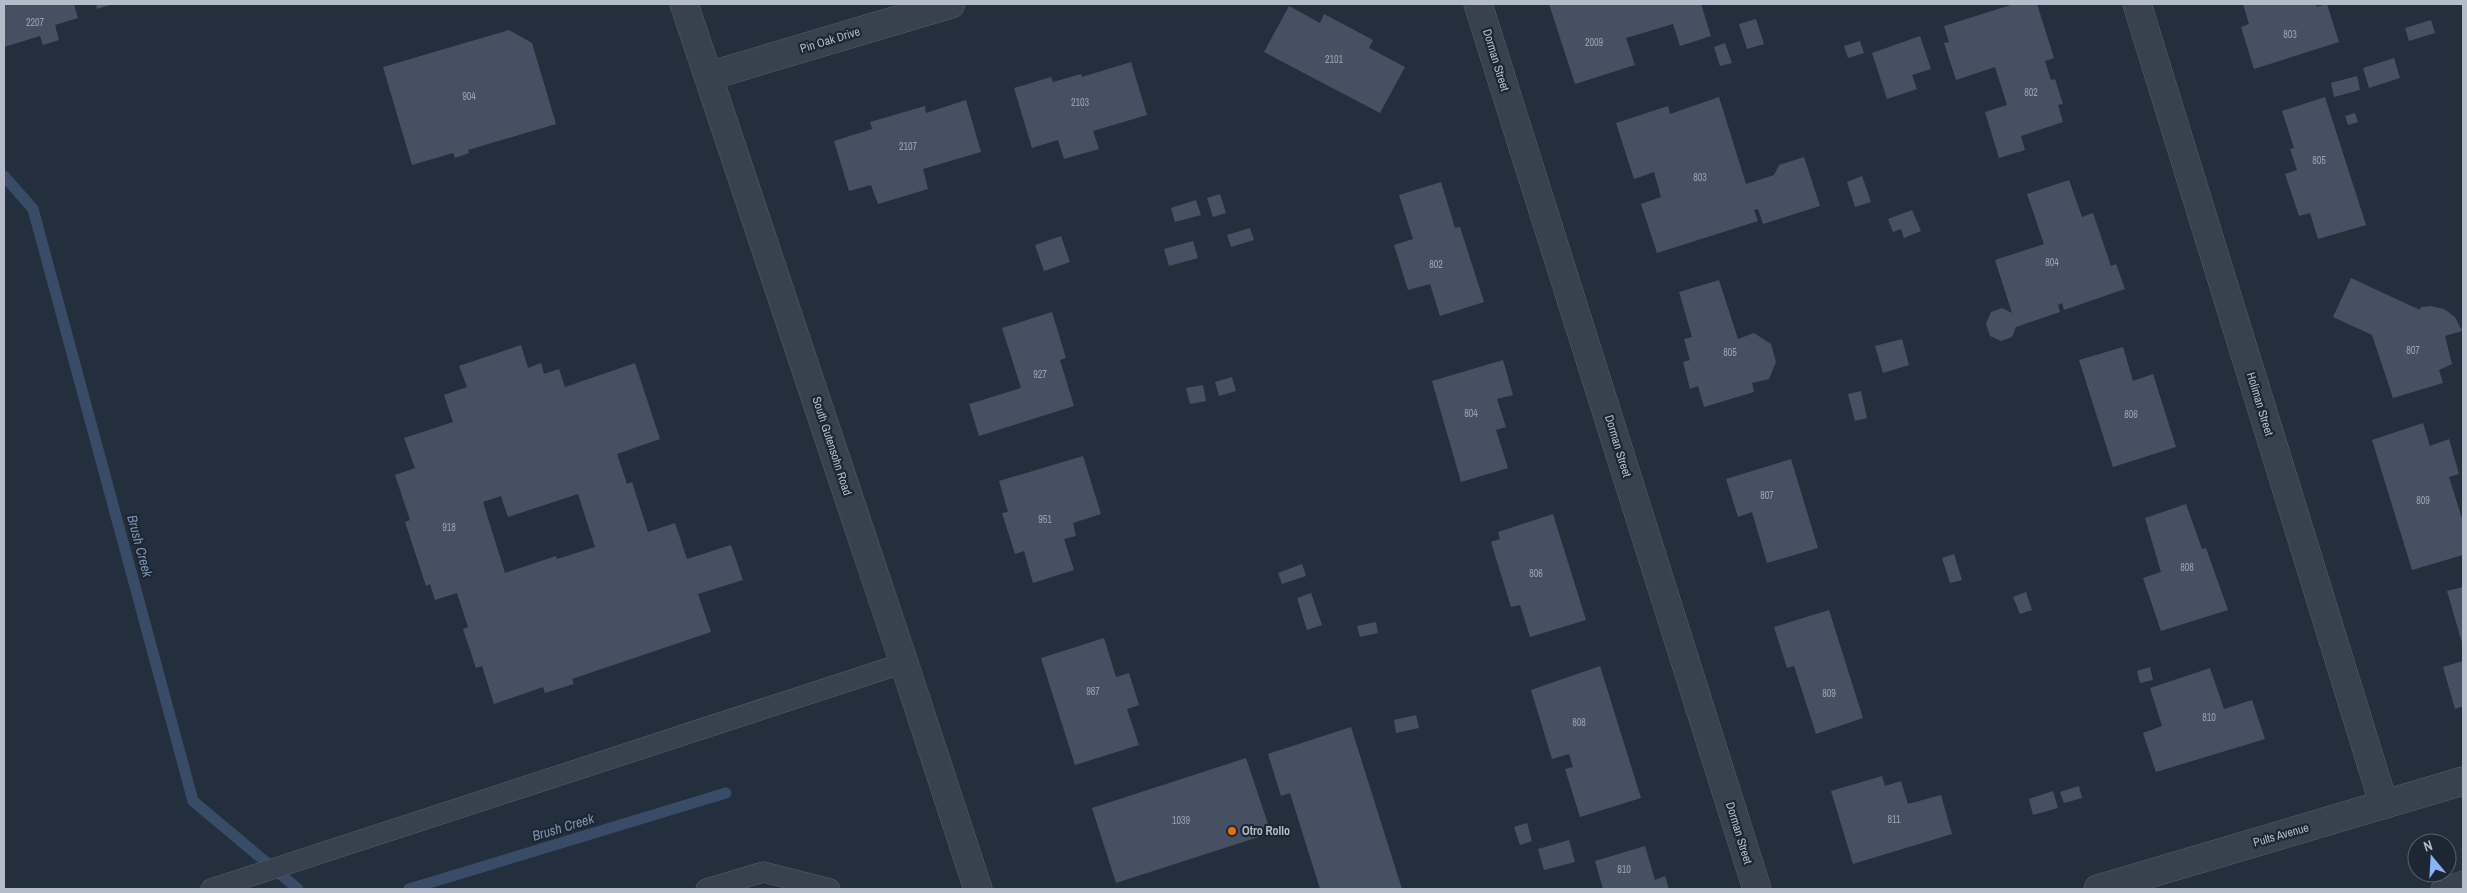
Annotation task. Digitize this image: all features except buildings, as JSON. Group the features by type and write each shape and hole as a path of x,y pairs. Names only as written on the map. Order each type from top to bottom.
{"street":[{"name":"South Gutensohn Road","path":"684,4 978,889"},
{"name":"Pin Oak Drive","path":"709,76 951,4"},
{"name":"Dorman Street","path":"1478,4 1757,889"},
{"name":"Holiman Street","path":"2137,4 2384,805"},
{"name":"Pults Avenue","path":"2098,889 2463,783"}],"lane":[{"path":"217,887 904,663"},
{"path":"706,889 763,872 830,889"},
{"path":"2441,889 2463,881"}],"waterway":[{"name":"Brush Creek","path":"4,176 33,209 193,801 298,889"},
{"name":"Brush Creek","path":"409,889 726,793"}],"place":[{"name":"Otro Rollo","path":"1232,831"}]}
